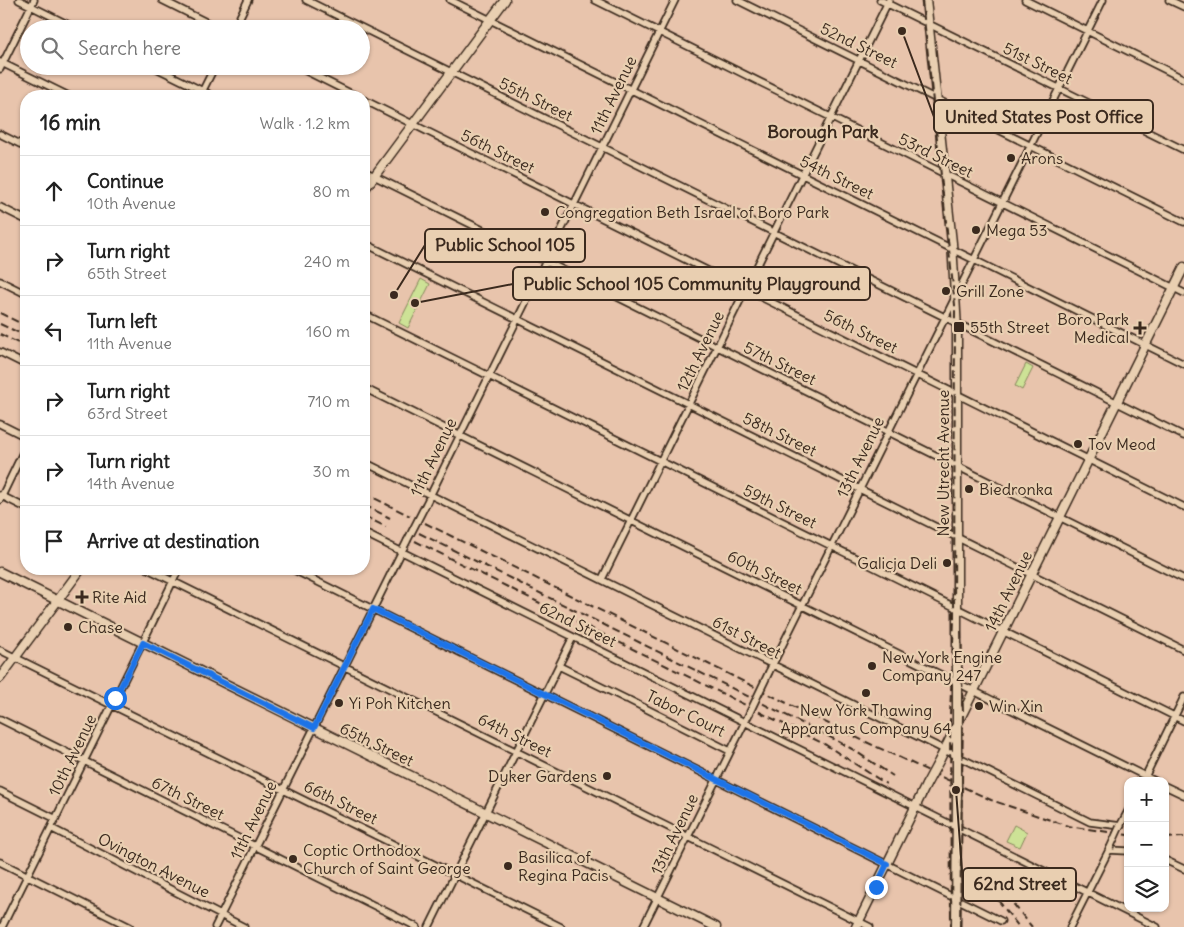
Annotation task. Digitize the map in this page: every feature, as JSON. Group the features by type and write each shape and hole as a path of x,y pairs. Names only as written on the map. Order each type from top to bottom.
{"main road":[{"path":"370,182 505,0"},
{"name":"New Utrecht Avenue","path":"926,0 953,250 957,323 958,683 956,927"},
{"name":"14th Avenue","path":"858,924 1184,267"},
{"name":"65th Street","path":"0,572 716,927"},
{"path":"0,678 77,575"}],"street":[{"path":"19,0 59,20"},
{"path":"24,20 34,0"},
{"path":"162,0 202,20"},
{"path":"238,20 248,0"},
{"name":"55th Street","path":"306,0 346,20"},
{"name":"54th Street","path":"450,0 1184,364"},
{"name":"53rd Street","path":"595,0 1184,293"},
{"name":"11th Avenue","path":"216,927 675,0"},
{"name":"52nd Street","path":"738,0 1184,222"},
{"name":"51st Street","path":"880,0 888,2 928,24 1184,150"},
{"path":"1025,0 1184,79"},
{"name":"13th Avenue","path":"643,927 1103,0"},
{"path":"1169,0 1184,8"},
{"name":"12th Avenue","path":"602,580 888,2"},
{"path":"20,28 1,65 20,74"},
{"name":"55th Street","path":"370,32 1184,436"},
{"path":"23,75 56,90"},
{"path":"168,75 195,90"},
{"path":"204,90 211,75"},
{"path":"314,75 344,90"},
{"name":"56th Street","path":"370,103 1184,507"},
{"path":"0,134 20,144"},
{"name":"57th Street","path":"370,174 1184,579"},
{"path":"0,207 20,217"},
{"name":"58th Street","path":"370,245 1184,650"},
{"path":"0,281 20,291"},
{"name":"59th Street","path":"370,317 1184,721"},
{"path":"0,352 20,363"},
{"name":"60th Street","path":"370,391 958,683 1142,777"},
{"path":"0,424 20,434"},
{"path":"20,458 1,497 20,505"},
{"name":"61st Street","path":"370,465 1090,822 1120,826"},
{"name":"62nd Street","path":"370,536 1157,927"},
{"name":"64th Street","path":"160,575 688,837 858,924 870,927"},
{"name":"10th Avenue","path":"2,927 176,575"},
{"path":"304,575 1001,921"},
{"path":"429,927 573,637"},
{"name":"66th Street","path":"0,650 561,927"},
{"name":"Tabor Court","path":"559,666 730,751"},
{"path":"1144,777 1184,697"},
{"name":"67th Street","path":"0,719 418,927"},
{"path":"1169,788 1184,795"},
{"path":"0,791 56,818"},
{"path":"1070,927 1124,818"},
{"name":"Ovington Avenue","path":"51,828 244,927"},
{"path":"1109,849 1124,851"},
{"path":"0,862 130,927"},
{"path":"1169,862 1184,869"}],"green space":[{"path":"421,279 430,284 408,328 399,323"},
{"path":"1026,364 1033,368 1022,390 1015,386"},
{"path":"1014,825 1027,832 1020,847 1006,841"}],"railway":[{"path":"922,0 955,305 954,620 950,715 951,927"},
{"path":"0,313 20,323"},
{"path":"0,324 20,333"},
{"path":"0,334 20,344"},
{"path":"370,496 410,516"},
{"path":"370,508 390,518"},
{"path":"370,519 386,527"},
{"path":"425,523 849,734 991,800 1068,826 1124,834"},
{"path":"419,533 830,737 893,776"},
{"path":"415,541 826,745 886,784"},
{"path":"960,927 963,714 961,630"},
{"path":"1169,838 1184,837"},
{"path":"991,876 1032,927"},
{"path":"983,881 1019,927"}],"place":[{"name":"United States Post Office","path":"902,31"},
{"name":"Arons","path":"1011,158"},
{"name":"Congregation Beth Israel of Boro Park","path":"545,212"},
{"name":"Mega 53","path":"976,230"},
{"name":"Grill Zone","path":"946,291"},
{"name":"Public School 105","path":"394,295"},
{"name":"Public School 105 Community Playground","path":"415,303"},
{"name":"55th Street","path":"959,327"},
{"name":"Boro Park Medical","path":"1140,328"},
{"name":"Tov Meod","path":"1078,444"},
{"name":"Biedronka","path":"969,489"},
{"name":"Galicja Deli","path":"947,563"},
{"name":"Rite Aid","path":"82,597"},
{"name":"Chase","path":"68,627"},
{"name":"New York Engine Company 247","path":"872,666"},
{"name":"New York Thawing Apparatus Company 64","path":"866,693"},
{"name":"Yi Poh Kitchen","path":"339,703"},
{"name":"Win Xin","path":"979,706"},
{"name":"Dyker Gardens","path":"607,776"},
{"name":"62nd Street","path":"956,790"},
{"name":"Coptic Orthodox Church of Saint George","path":"293,859"},
{"name":"Basilica of Regina Pacis","path":"508,866"}],"district":[{"name":"Borough Park","path":"823,131"}],"route":[{"path":"115,698 143,643 314,728 373,609 887,864 876,887"}]}
